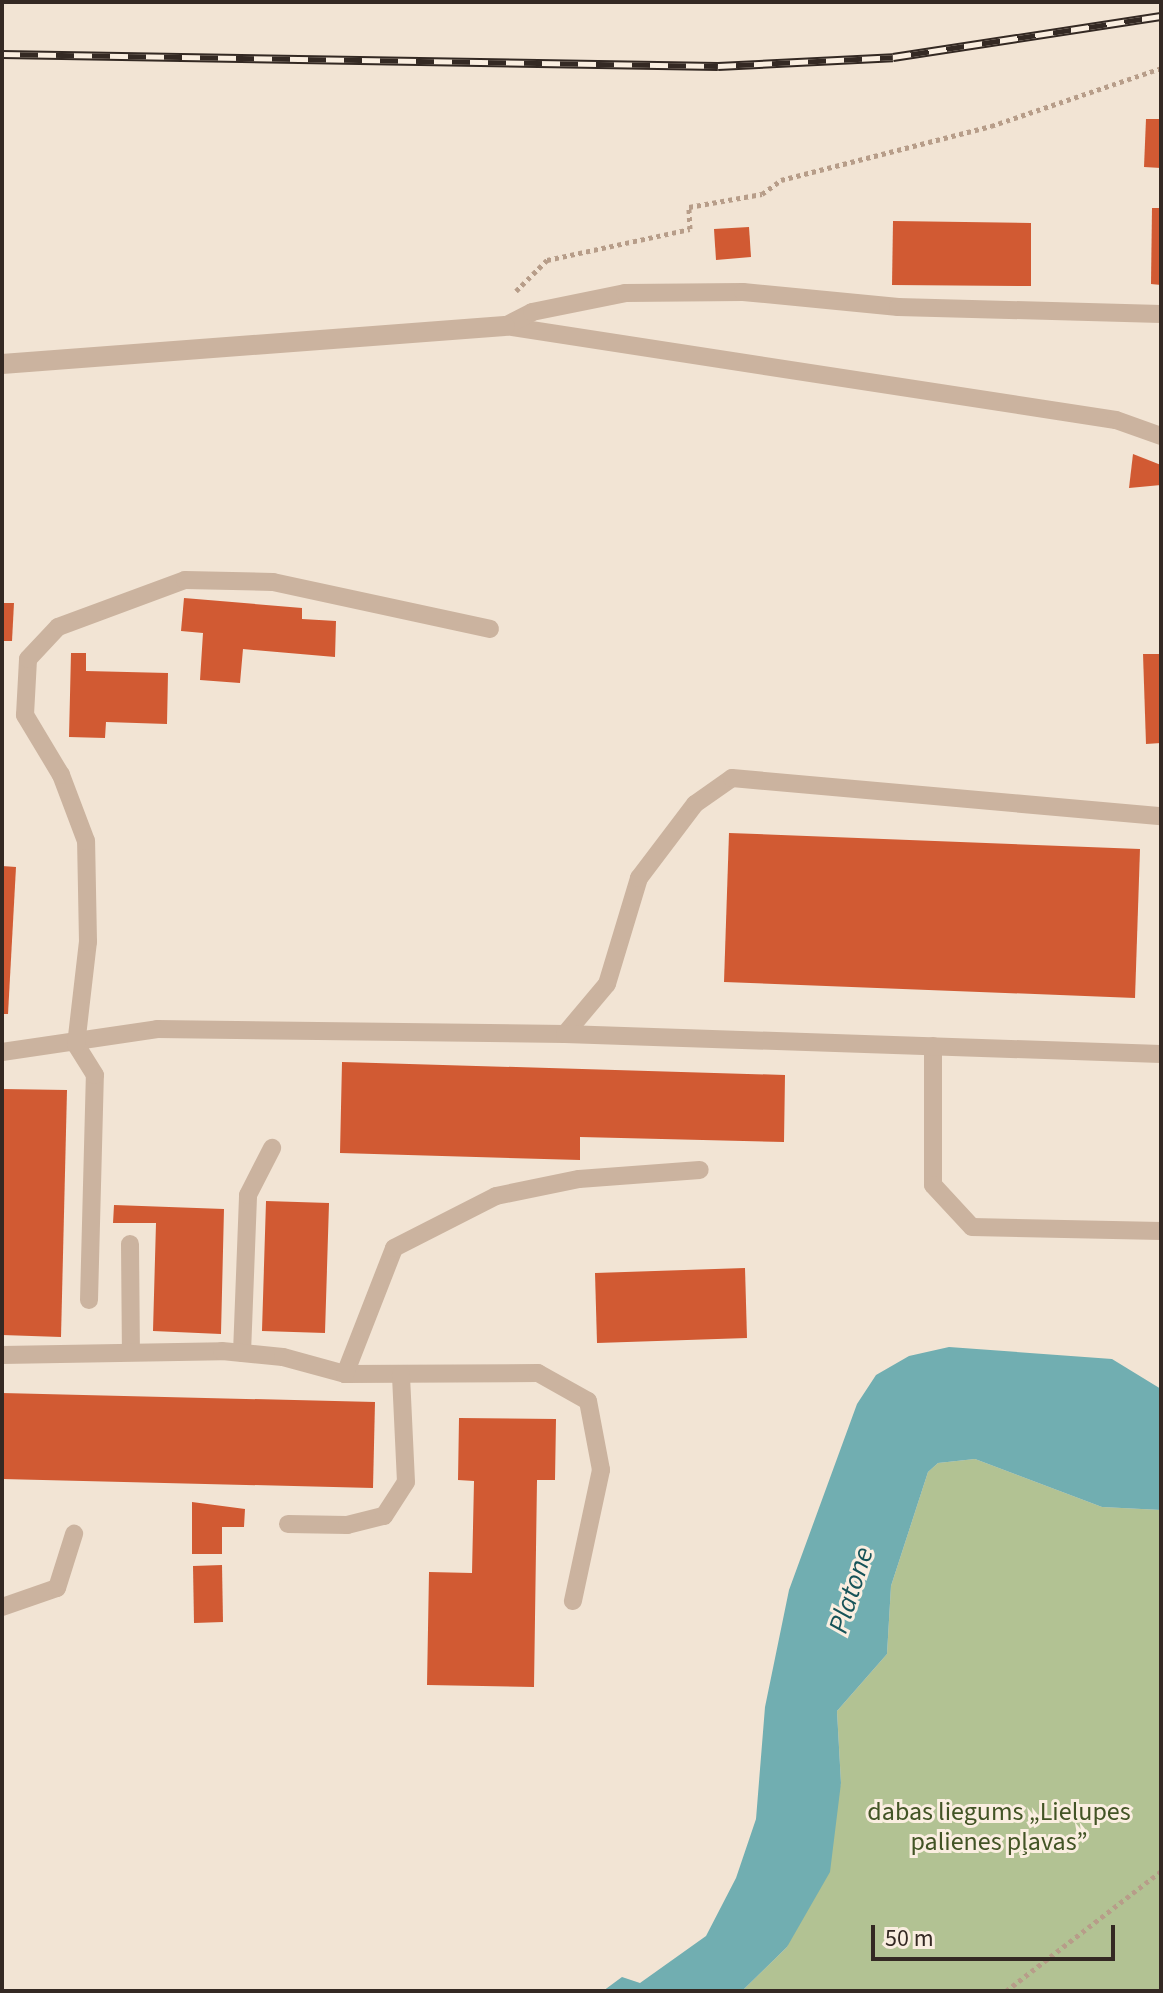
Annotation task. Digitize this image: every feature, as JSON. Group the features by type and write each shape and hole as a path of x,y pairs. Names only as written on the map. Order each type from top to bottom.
{"street":[{"path":"2,364 505,326"}],"lane":[{"path":"505,326 532,312 625,293 743,292 898,307 1161,314"},
{"path":"505,326 1116,420 1161,436"},
{"path":"89,1300 95,1075 76,1045 88,942 86,841 61,775 25,715 28,659 58,627 185,580 273,582 490,629"},
{"path":"565,1034 607,984 639,878 695,804 732,778 1161,816"},
{"path":"2,1052 76,1045 157,1029 565,1034 1161,1054"},
{"path":"933,1046 933,1185 972,1227 1161,1231"},
{"path":"242,1353 248,1195 272,1148"},
{"path":"345,1374 394,1248 496,1196 579,1179 700,1170"},
{"path":"130,1244 131,1351"},
{"path":"2,1355 131,1351 242,1353 345,1374 538,1373 588,1401 601,1470 573,1601"},
{"path":"288,1524 347,1525 384,1516 406,1482 401,1374"},
{"path":"2,1607 57,1588 74,1534"}],"path":[{"path":"505,326 518,283 547,260 690,229 689,207 762,194 781,180 991,126 1161,68"},
{"path":"1006,1991 1161,1871"}],"green space":[{"name":"dabas liegums „Lielupes palienes pļavas”","path":"975,1459 1102,1507 1161,1510 1161,1991 742,1991 787,1947 841,1783 837,1711 887,1654 891,1586 928,1472 938,1463"}],"water":[{"name":"Platone","path":"949,1347 1112,1359 1161,1389 1161,1510 1102,1507 975,1459 938,1463 928,1472 891,1586 887,1654 837,1711 841,1783 830,1872 787,1947 742,1991 603,1991 622,1977 640,1983 706,1936 736,1878 756,1819 765,1707 789,1590 857,1404 876,1375 909,1356"}],"building":[{"path":"1146,119 1161,119 1161,168 1144,167"},
{"path":"1152,208 1161,208 1161,285 1151,284"},
{"path":"893,221 1031,223 1031,286 892,285"},
{"path":"749,227 751,257 716,260 714,229"},
{"path":"1133,454 1161,465 1161,485 1129,488"},
{"path":"184,598 302,608 302,619 336,621 335,657 243,649 240,683 200,680 203,633 181,631"},
{"path":"2,603 14,603 12,641 2,641"},
{"path":"71,653 86,653 86,671 168,673 167,724 106,722 105,738 69,737"},
{"path":"1143,654 1161,654 1161,743 1146,744"},
{"path":"729,833 1140,849 1135,998 724,982"},
{"path":"2,866 16,867 8,1014 2,1014"},
{"path":"342,1062 785,1075 784,1142 580,1137 580,1160 340,1153"},
{"path":"2,1089 67,1090 61,1337 2,1335"},
{"path":"266,1201 329,1203 325,1333 262,1331"},
{"path":"114,1205 224,1209 221,1334 153,1331 156,1223 113,1223"},
{"path":"745,1268 747,1338 597,1343 595,1273"},
{"path":"2,1393 375,1402 373,1488 2,1479"},
{"path":"459,1418 556,1419 555,1480 537,1480 534,1687 427,1685 429,1572 472,1573 474,1481 458,1480"},
{"path":"192,1502 245,1509 244,1527 222,1527 222,1554 192,1554"},
{"path":"222,1565 223,1622 194,1623 193,1566"}],"railway":[{"path":"2,54 718,66 893,57 1161,16"}]}
